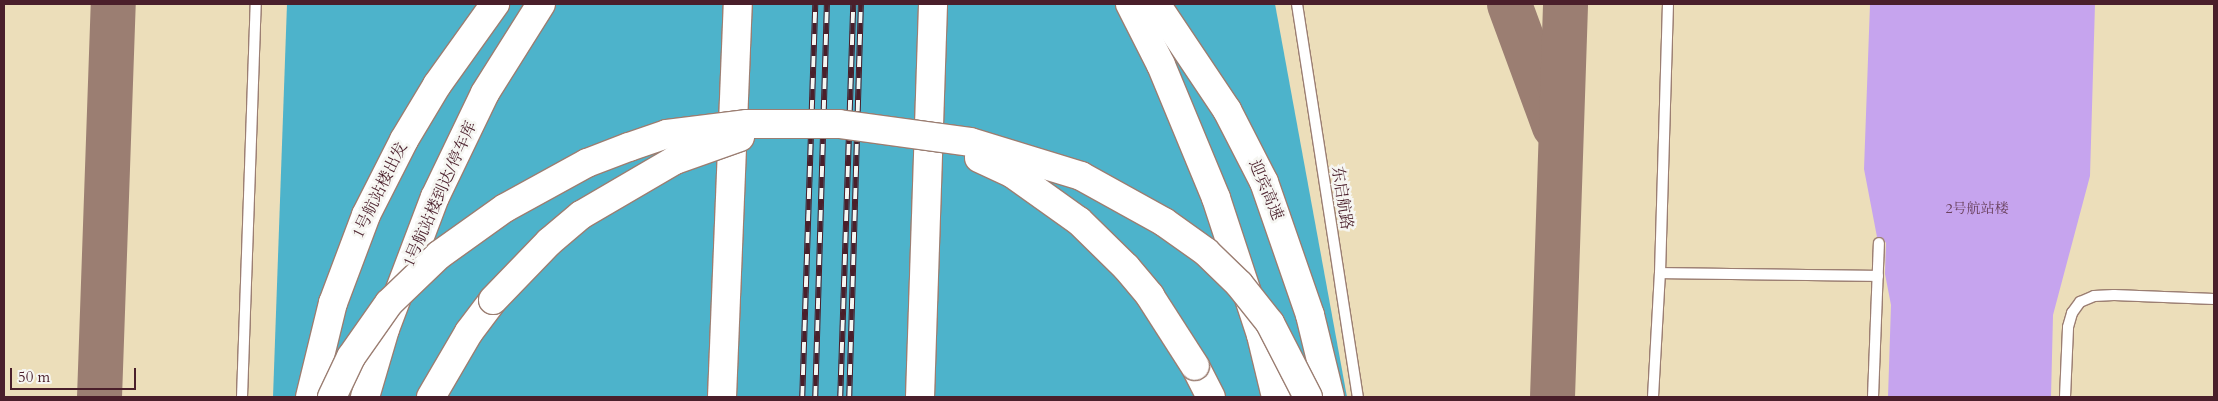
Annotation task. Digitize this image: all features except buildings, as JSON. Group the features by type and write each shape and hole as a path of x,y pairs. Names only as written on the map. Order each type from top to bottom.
{"main road":[{"name":"1号航站楼出发","path":"310,397 333,303 369,208 437,85 495,4"},
{"name":"1号航站楼到达/停车库","path":"366,397 385,329 435,197 485,93 541,4"},
{"path":"722,397 738,4"},
{"path":"920,397 933,4"},
{"path":"1130,4 1161,65 1216,198 1262,334 1276,397"},
{"name":"迎宾高速","path":"1156,4 1227,110 1256,165 1294,262 1330,397"},
{"path":"332,397 351,357 389,303 440,255 505,208 587,163 667,134 747,124 839,124 970,142 1040,162 1080,176 1164,222 1206,252 1239,284 1270,323 1308,397"},
{"path":"430,397 469,332 493,300 549,242 581,215 644,177 699,150 790,125"},
{"path":"890,130 935,139 968,152 1013,174 1080,221 1126,267 1150,296 1174,331 1211,397"}],"lane":[{"path":"242,397 256,4"},
{"name":"东启航路","path":"1297,4 1358,397"},
{"path":"1653,397 1660,272 1668,4"},
{"path":"1873,397 1878,243"},
{"path":"1660,272 1878,276"},
{"path":"2065,397 2068,327 2072,313 2080,302 2094,296 2114,295 2214,299"}],"water":[{"path":"287,4 1275,4 1347,397 273,397"}],"taxiway":[{"path":"99,397 113,4"},
{"path":"1509,4 1554,126"},
{"path":"1552,397 1565,4"}],"railway":[{"path":"802,397 815,4"},
{"path":"815,397 827,4"},
{"path":"840,397 853,4"},
{"path":"849,397 861,4"}]}
